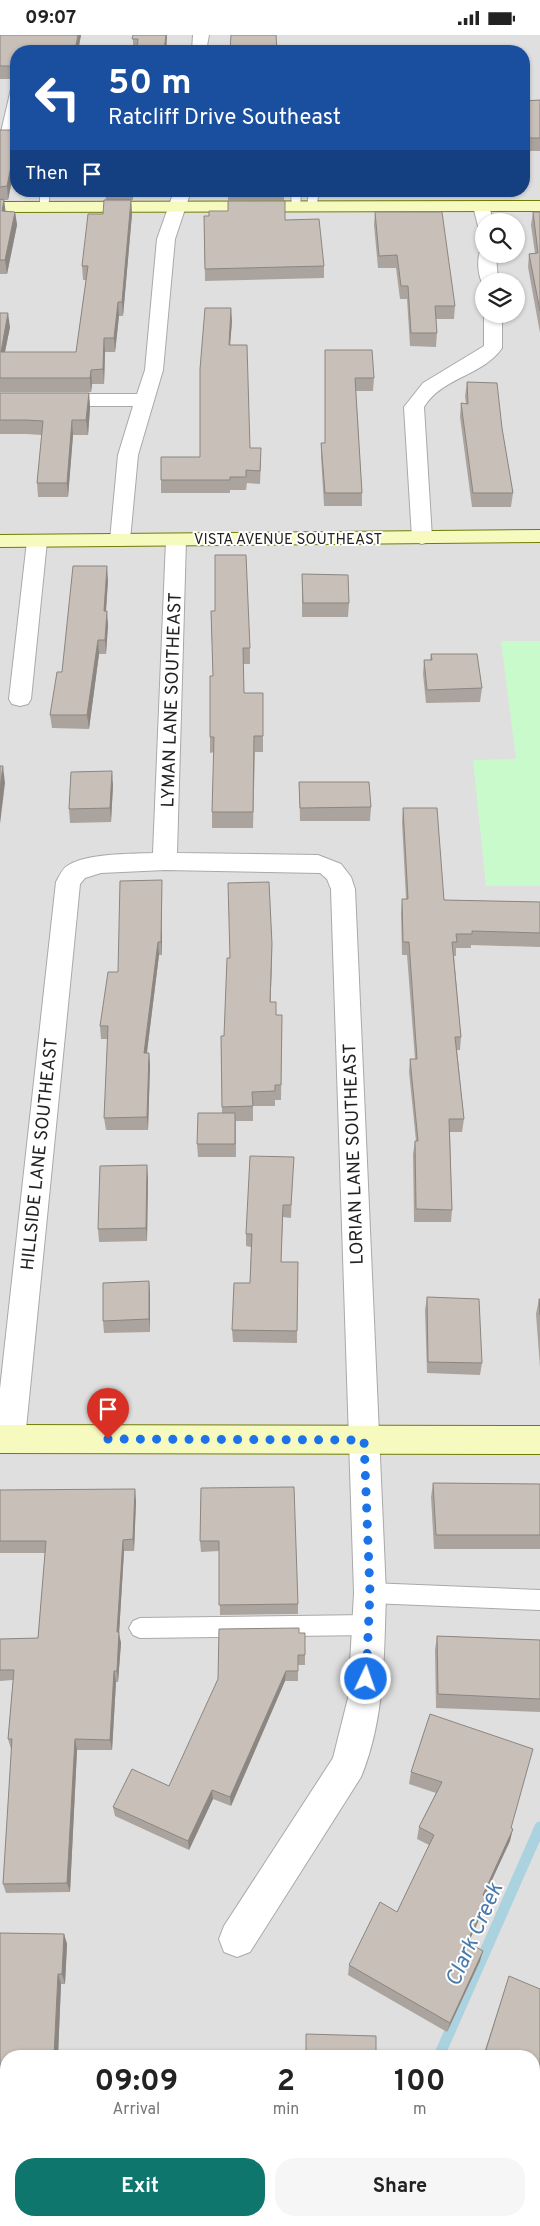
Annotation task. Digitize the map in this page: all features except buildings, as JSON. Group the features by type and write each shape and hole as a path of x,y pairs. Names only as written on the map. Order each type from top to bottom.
{"main road":[{"path":"0,207 44,199 304,199 475,213"},
{"path":"490,213 540,206"},
{"name":"VISTA AVENUE SOUTHEAST","path":"0,541 540,536"},
{"path":"5,1439 540,1440"}],"street":[{"path":"120,540 126,469 154,370 166,239 180,199"},
{"path":"422,538 414,407 424,389 470,365 493,348 493,323"},
{"path":"0,400 145,400"},
{"name":"LYMAN LANE SOUTHEAST","path":"165,861 176,539"},
{"path":"20,699 37,541"},
{"name":"LORIAN LANE SOUTHEAST","path":"165,861 312,863 325,865 336,871 343,889 369,1609 364,1698 349,1765 237,1939"},
{"name":"HILLSIDE LANE SOUTHEAST","path":"5,1439 68,882 76,872 100,864 165,861"}],"lane":[{"path":"10,115 6,132 10,132"},
{"path":"140,1628 369,1609 540,1600"}],"shaded area":[{"path":"0,35 540,35 540,2050 0,2050"}],"green space":[{"path":"501,641 540,641 540,886 486,886 473,760 516,759"}],"waterway":[{"name":"Clark Creek","path":"442,2050 540,1827"}],"route":[{"path":"108,1439 364,1440 370,1593 366,1679"}]}
